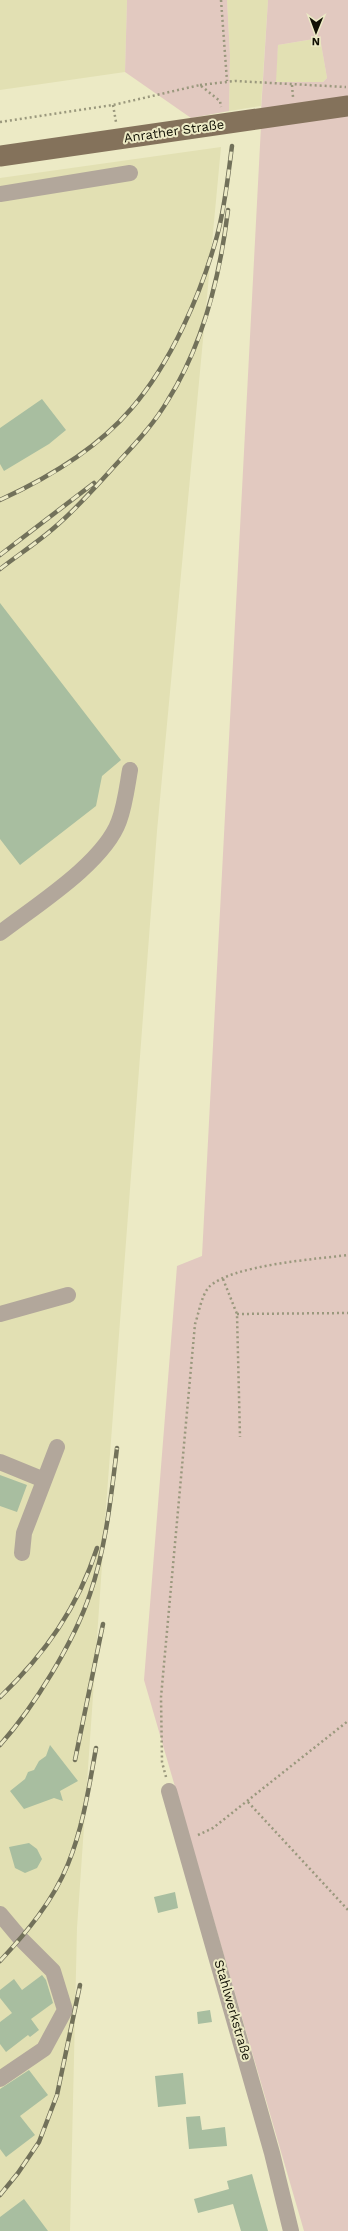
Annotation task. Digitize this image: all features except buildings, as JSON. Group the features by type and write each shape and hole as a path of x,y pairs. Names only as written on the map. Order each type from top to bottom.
{"main road":[{"name":"Anrather Straße","path":"0,156 348,106"}],"street":[{"path":"0,194 130,173"},
{"path":"0,933 90,863 108,842 119,822 130,770"},
{"path":"0,1314 68,1295"},
{"path":"22,1553 24,1533 57,1447"},
{"path":"0,1462 44,1480"},
{"name":"Stahlwerkstraße","path":"169,1791 185,1841 272,2153 291,2231"},
{"path":"0,1914 21,1939 53,1970 66,2010 44,2049 0,2079"}],"path":[{"path":"221,0 227,81"},
{"path":"0,122 113,105 200,85 227,81 348,87"},
{"path":"200,85 220,101 226,124"},
{"path":"169,1791 162,1762 161,1697 195,1324 203,1299 209,1288 223,1279 252,1269 282,1263 348,1255"},
{"path":"223,1279 237,1314 240,1437"},
{"path":"237,1314 348,1313"},
{"path":"185,1841 213,1828 348,1721"},
{"path":"247,1802 348,1910"}],"shaded area":[{"path":"0,0 127,0 125,72 0,90"},
{"path":"127,0 227,0 230,55 229,111 191,118 125,72"},
{"path":"227,0 268,0 261,106 229,111 230,55"},
{"path":"268,0 348,0 348,98 261,111","holes":["320,38 327,78 323,82 276,82 278,45"]},
{"path":"320,38 327,78 323,82 275,82 278,45"},
{"path":"348,113 348,2231 304,2231 144,1680 177,1266 202,1256 261,126"},
{"path":"221,147 157,831 106,1507 77,1928 70,2231 0,2231 0,178"}],"railway":[{"path":"0,500 36,482 87,450 117,424 146,391 172,349 202,281 217,236 222,214 232,146"},
{"path":"0,569 48,533 77,507 156,419 162,410 181,378 201,332 215,284 225,235 228,210"},
{"path":"0,555 94,483"},
{"path":"0,1745 13,1730 52,1673 83,1613 96,1576 104,1540 117,1448"},
{"path":"0,1697 45,1647 70,1610 89,1570 97,1548"},
{"path":"75,1760 103,1624"},
{"path":"0,1961 38,1916 62,1878 82,1821 96,1748"},
{"path":"0,2195 18,2173 39,2142 57,2095 80,1985"}]}
